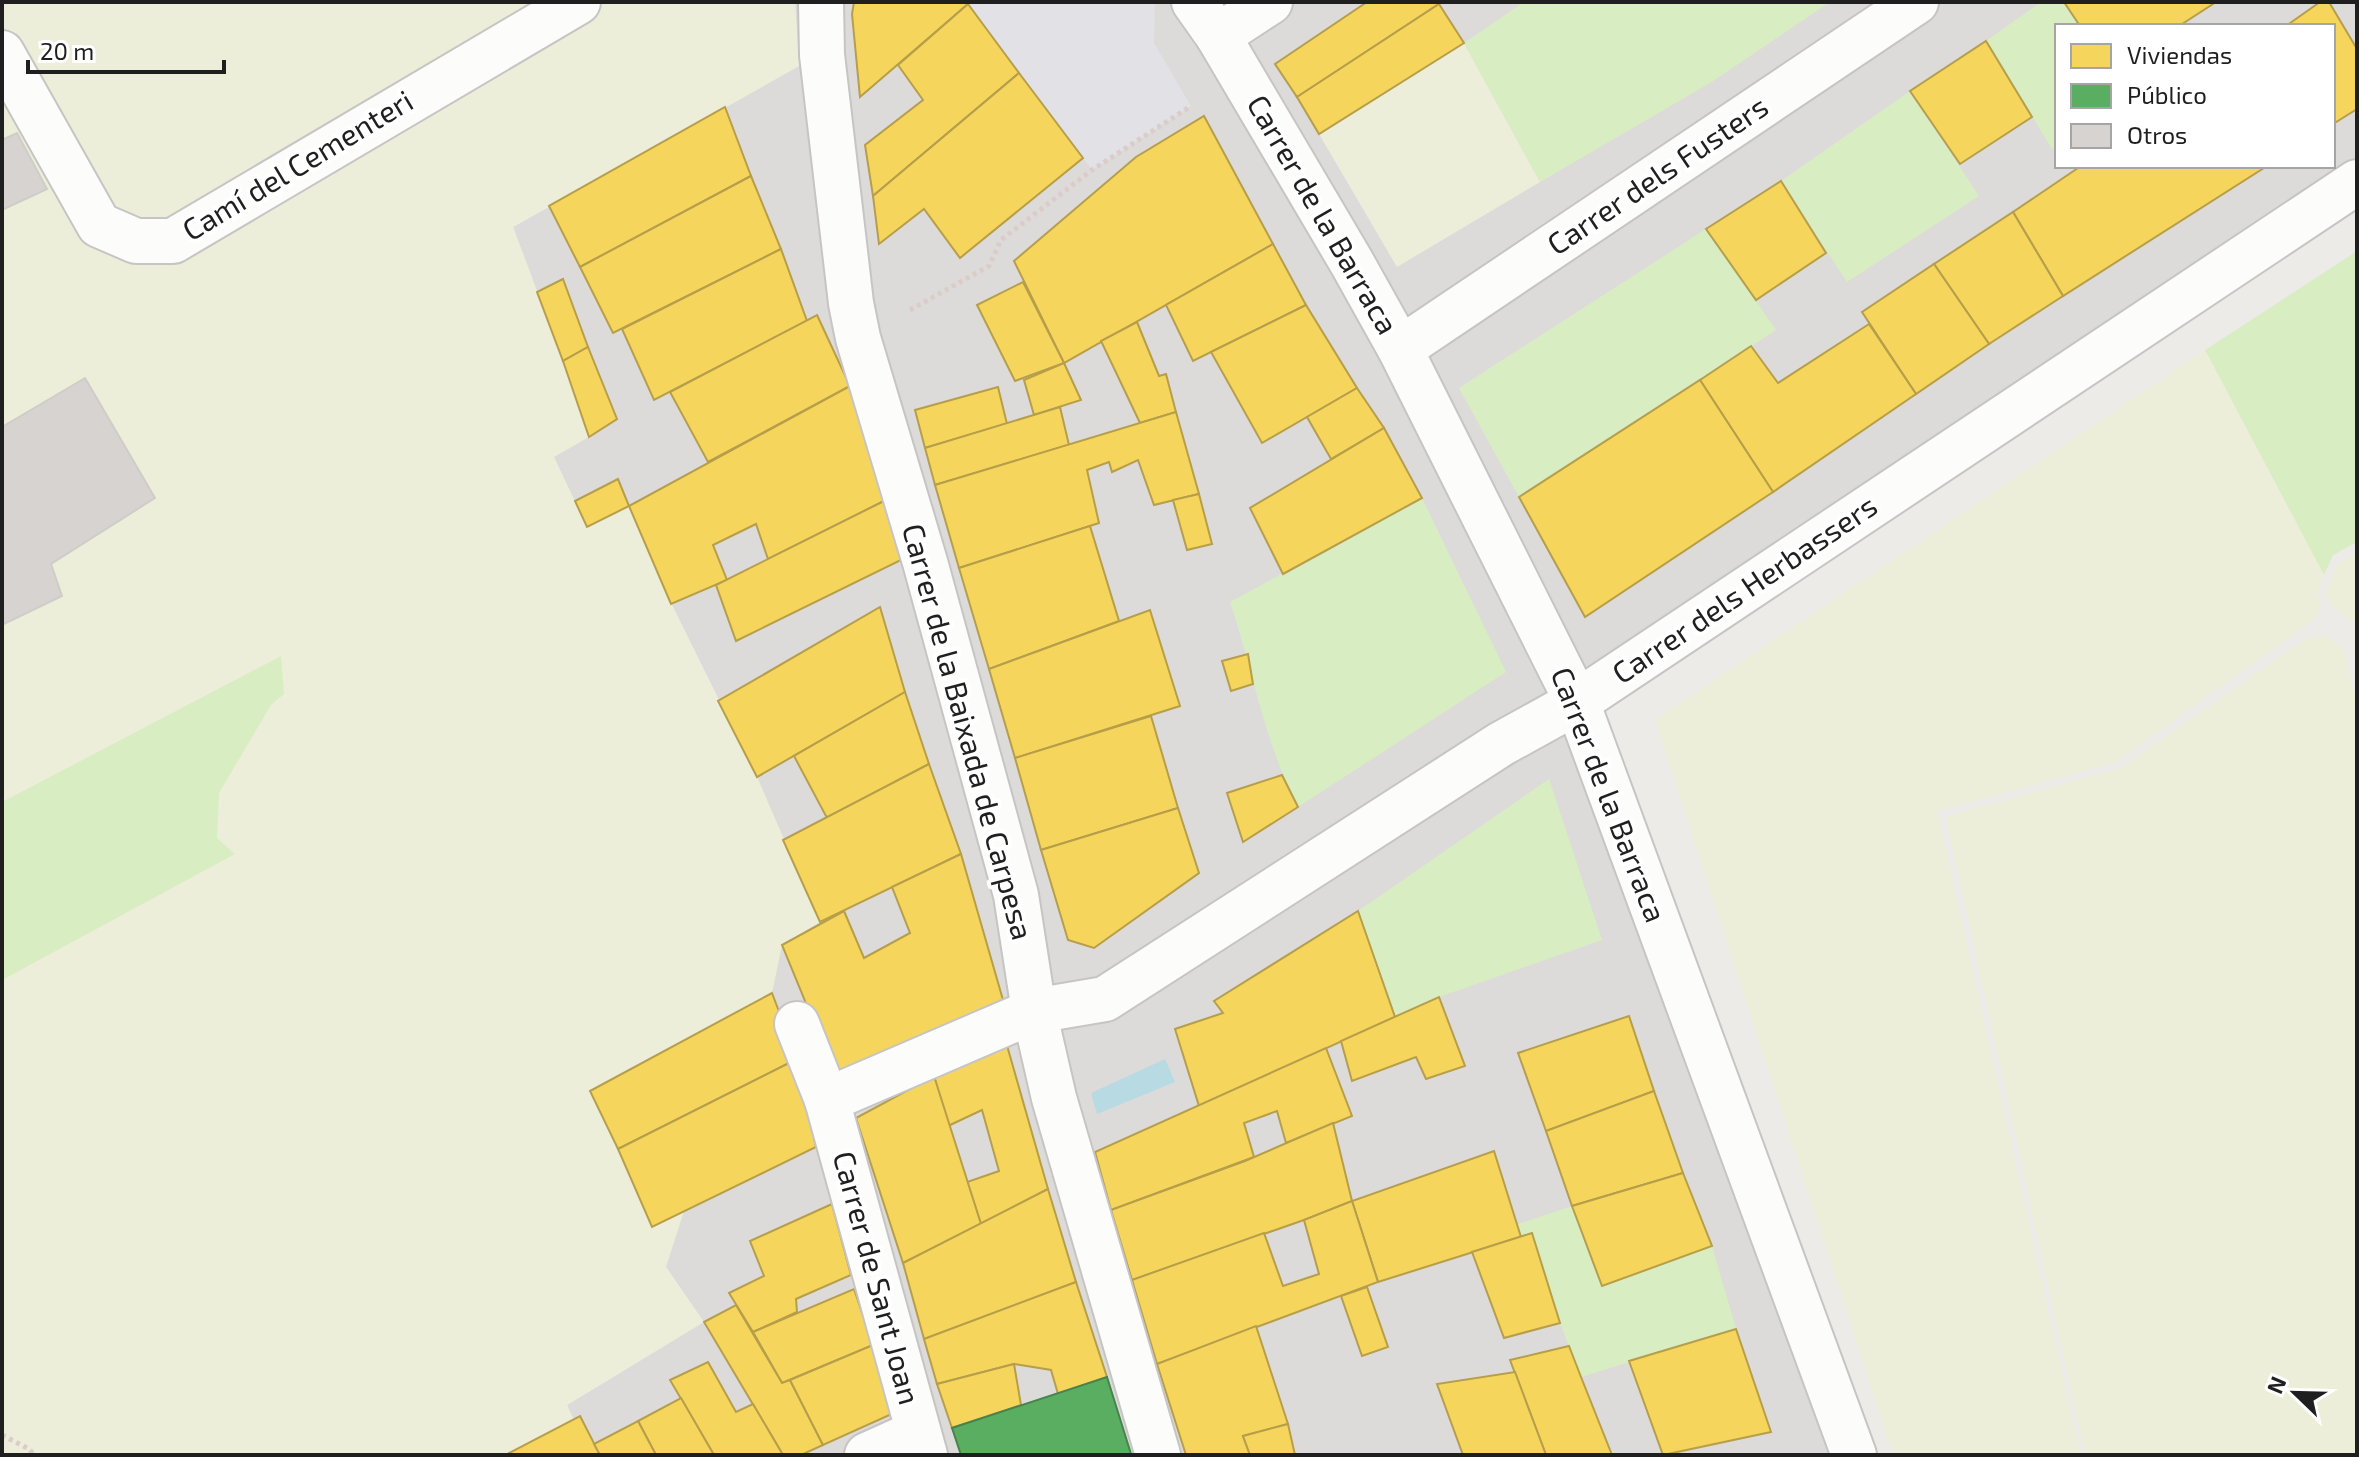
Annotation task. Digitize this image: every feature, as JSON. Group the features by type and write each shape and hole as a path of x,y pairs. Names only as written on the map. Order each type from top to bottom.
{"street":[{"name":"Camí del Cementeri","path":"2,53 99,225 136,241 173,241 578,2"},
{"name":"Carrer de la Baixada de Carpesa","path":"821,2 822,55 853,314 1016,895 1034,1011 1054,1098 1158,1455"},
{"path":"1206,19 1270,2"},
{"name":"Carrer dels Fusters","path":"1400,349 1916,2"},
{"name":"Carrer de la Barraca","path":"1206,19 1400,349 1577,702 1854,1455"},
{"name":"Carrer dels Herbassers","path":"827,1100 1034,1011 1105,999 1501,744 1577,702 2357,182"},
{"name":"Carrer de Sant Joan","path":"797,1024 827,1100 922,1444"},
{"path":"867,1455 922,1444"}],"path":[{"path":"908,311 989,266 1001,240 1092,170 1191,106"},
{"path":"2,1435 29,1449 34,1455"}],"shaded area":[{"path":"795,2 2357,2 2357,182 1577,702 1854,1455 505,1455 573,1420 567,1405 703,1322 666,1267 652,1227 590,1091 771,993 783,840 757,777 669,599 628,507 587,527 553,456 588,437 513,227 799,66"},
{"path":"967,2 1155,2 1154,43 1191,106 1092,170"}],"green space":[{"path":"2,2 795,2 799,66 513,227 589,437 554,457 587,527 629,506 669,599 757,777 820,922 782,945 772,993 590,1091 618,1149 684,1211 666,1267 704,1322 567,1405 574,1420 505,1455 2,1455"},
{"path":"1524,2 1830,2 1710,83 1540,182 1464,43"},
{"path":"2041,2 2064,2 2079,24 2055,24 2055,147 2052,149 1986,41"},
{"path":"1464,43 1540,182 1397,267 1319,134"},
{"path":"1910,91 1979,196 1847,282 1781,181"},
{"path":"1706,229 1776,330 1519,497 1459,388"},
{"path":"2357,251 2357,542 2333,555 2324,575 2205,350"},
{"path":"2205,350 2324,575 2317,596 2322,606 2315,619 2116,762 1937,811 2080,1455 1893,1455 1655,720"},
{"path":"1422,498 1506,672 1298,807 1276,757 1230,602"},
{"path":"2357,553 2357,625 2332,607 2325,595 2337,564"},
{"path":"2327,636 2343,649 2357,702 2357,1455 2085,1455 1946,817 2121,768 2307,638"},
{"path":"281,656 284,694 271,705 219,793 217,838 235,854 2,980 2,802"},
{"path":"1549,779 1602,940 1439,997 1395,1017 1358,911"},
{"path":"1572,1206 1602,1285 1712,1246 1736,1329 1581,1377 1532,1234 1521,1237 1516,1225"}],"water":[{"path":"1165,1059 1175,1082 1097,1114 1091,1093"}],"building: Viviendas":[{"path":"854,2 968,4 860,97 852,14"},
{"path":"1367,2 1442,2 1297,97 1275,64"},
{"path":"2064,2 2216,2 2182,24 2079,24"},
{"path":"2320,2 2329,2 2357,49 2357,109 2335,123 2335,24 2289,24"},
{"path":"968,4 1019,73 873,196 865,145 923,100 898,65"},
{"path":"1439,4 1464,43 1319,134 1297,97"},
{"path":"1986,41 2032,117 1960,164 1910,91"},
{"path":"1019,73 1083,158 960,258 924,209 879,244 873,196"},
{"path":"725,107 751,176 580,267 549,206"},
{"path":"1204,116 1273,244 1064,363 1014,261 1136,157"},
{"path":"2078,168 2264,168 2063,296 2013,212"},
{"path":"751,176 781,249 613,333 580,267"},
{"path":"1781,181 1826,253 1756,300 1706,229"},
{"path":"2013,212 2063,296 1989,344 1934,264"},
{"path":"1273,244 1306,305 1193,361 1166,305"},
{"path":"781,249 807,321 654,400 622,329"},
{"path":"1934,264 1989,344 1916,394 1862,312"},
{"path":"563,279 588,347 563,361 537,292"},
{"path":"1023,282 1064,363 1015,381 977,305"},
{"path":"1306,305 1357,388 1262,443 1211,352"},
{"path":"817,315 850,386 708,462 670,392"},
{"path":"1137,322 1159,376 1166,374 1176,412 1140,423 1101,341"},
{"path":"1869,324 1916,394 1773,492 1700,380 1751,346 1778,383"},
{"path":"588,347 617,419 589,437 563,361"},
{"path":"1064,363 1081,400 1034,415 1024,380"},
{"path":"1700,380 1773,492 1585,617 1519,497"},
{"path":"850,386 884,501 768,559 756,524 713,545 727,580 671,604 629,506"},
{"path":"998,387 1007,424 925,448 915,410"},
{"path":"1357,388 1384,428 1331,459 1307,417"},
{"path":"1060,407 1069,445 935,485 925,448"},
{"path":"1176,412 1199,494 1154,505 1138,460 1112,472 1109,462 1087,470 1099,523 959,568 935,485"},
{"path":"1384,428 1422,498 1283,574 1250,508"},
{"path":"618,479 629,506 587,527 575,501"},
{"path":"1199,494 1212,544 1187,550 1173,500"},
{"path":"884,501 901,560 736,641 716,585"},
{"path":"1090,526 1119,621 989,669 959,568"},
{"path":"880,607 905,692 757,777 718,701"},
{"path":"1150,610 1180,706 1015,758 989,669"},
{"path":"1248,654 1253,684 1231,691 1222,661"},
{"path":"905,692 929,764 827,818 794,756"},
{"path":"1151,716 1178,808 1041,850 1015,758"},
{"path":"929,764 961,854 820,922 783,840"},
{"path":"1282,775 1298,807 1243,842 1227,793"},
{"path":"1178,808 1199,873 1094,948 1068,940 1041,850"},
{"path":"961,854 1003,1000 835,1074 782,945 844,911 864,958 910,933 892,887"},
{"path":"1358,911 1395,1017 1199,1106 1175,1029 1223,1013 1214,1001"},
{"path":"772,993 797,1059 618,1149 590,1091"},
{"path":"1439,997 1465,1066 1426,1079 1416,1057 1352,1081 1341,1041"},
{"path":"1629,1016 1654,1091 1546,1131 1518,1053"},
{"path":"1006,1042 1048,1189 981,1224 967,1182 999,1171 982,1110 948,1126 934,1076"},
{"path":"1326,1048 1352,1116 1286,1143 1277,1111 1244,1123 1254,1157 1111,1210 1095,1152"},
{"path":"797,1059 816,1147 652,1227 618,1149"},
{"path":"934,1076 981,1224 903,1263 856,1118"},
{"path":"1654,1091 1683,1173 1572,1206 1546,1131"},
{"path":"1333,1123 1352,1201 1132,1280 1111,1210 1245,1161"},
{"path":"1494,1151 1521,1237 1378,1282 1352,1201"},
{"path":"1683,1173 1712,1246 1602,1286 1572,1206"},
{"path":"1048,1189 1076,1282 924,1339 903,1263"},
{"path":"1352,1201 1378,1282 1157,1364 1132,1280 1264,1233 1283,1286 1319,1274 1304,1220"},
{"path":"832,1204 851,1275 796,1299 797,1312 753,1332 729,1293 764,1276 750,1241"},
{"path":"1532,1233 1560,1323 1504,1338 1472,1252"},
{"path":"1076,1282 1107,1377 1058,1394 1051,1370 1014,1364 937,1384 924,1339"},
{"path":"1367,1287 1388,1347 1362,1356 1341,1296"},
{"path":"854,1289 873,1345 782,1383 753,1332"},
{"path":"736,1305 782,1383 790,1380 823,1445 801,1455 783,1455 704,1322"},
{"path":"1256,1326 1288,1424 1243,1436 1250,1455 1186,1455 1157,1364"},
{"path":"1736,1329 1771,1432 1663,1455 1629,1361"},
{"path":"873,1345 894,1413 823,1445 790,1380"},
{"path":"1569,1346 1612,1455 1546,1455 1510,1360"},
{"path":"708,1362 736,1412 753,1404 783,1455 714,1455 670,1380"},
{"path":"1014,1364 1021,1405 952,1428 937,1384"},
{"path":"1515,1372 1546,1455 1463,1455 1437,1384"},
{"path":"681,1398 714,1455 656,1455 638,1421"},
{"path":"580,1416 600,1455 510,1455 509,1453"},
{"path":"638,1421 656,1455 600,1455 594,1444"},
{"path":"1288,1424 1295,1455 1250,1455 1243,1436"}],"building: Público":[{"path":"1107,1377 1131,1454 961,1455 952,1428"}],"building: Otros":[{"path":"17,133 47,189 2,210 2,140"},
{"path":"85,378 155,498 51,564 62,596 2,625 2,427"}]}
